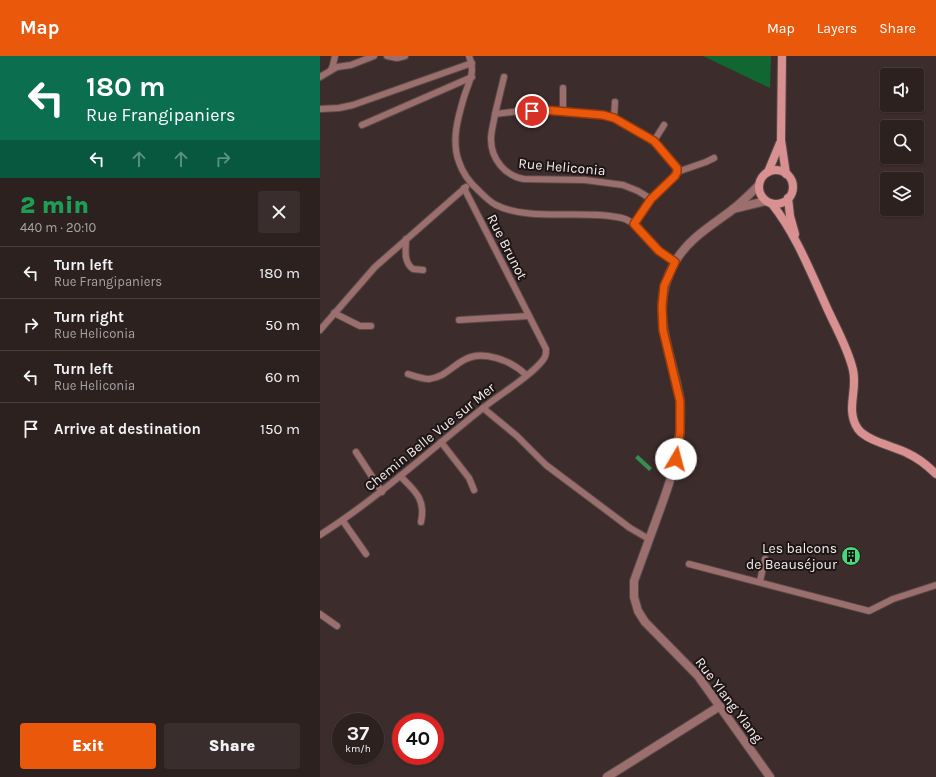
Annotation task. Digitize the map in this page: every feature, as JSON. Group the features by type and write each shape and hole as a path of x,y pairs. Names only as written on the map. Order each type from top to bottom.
{"main road":[{"path":"782,56 781,140 786,174 792,183 792,188 788,198 793,229 801,253"},
{"path":"781,140 768,172 762,177 759,185 760,194 781,215 801,253 852,364 854,376 851,411 853,419 863,433 913,456 927,465 936,474"},
{"path":"768,172 777,171 786,174"},
{"path":"769,202 781,203 788,198"}],"street":[{"path":"331,70 334,56"},
{"path":"320,77 337,67 351,65 374,56"},
{"path":"387,56 397,58 406,56"},
{"path":"469,56 472,63 472,77 464,97 456,128 456,139 458,162 470,183 495,204 510,210 529,213 622,218 634,224 659,251 675,262"},
{"path":"320,109 339,108 353,105 472,63"},
{"path":"362,125 472,77"},
{"name":"Rue Heliconia","path":"504,77 491,138 495,157 508,174 516,178 524,179 585,180 623,185 638,191 651,199"},
{"path":"563,88 564,112"},
{"path":"614,118 615,102"},
{"path":"495,114 529,111 564,112 603,115 614,118 654,141 675,165 677,172"},
{"path":"654,141 664,125"},
{"path":"634,224 651,199 677,172 714,158"},
{"path":"320,330 375,267 470,183"},
{"path":"733,210 759,185"},
{"name":"Rue Brunot","path":"464,188 546,349"},
{"path":"733,210 769,202"},
{"name":"Rue Ylang Ylang","path":"733,210 708,227 689,243 675,262 664,286 662,306 663,330 680,401 680,432 676,459 670,481 634,581 634,597 638,611 645,622 655,634 698,676 770,777"},
{"path":"406,239 406,257 408,264 413,269 423,270"},
{"path":"334,313 360,326 371,326"},
{"path":"459,320 528,316"},
{"name":"Chemin Belle Vue sur Mer","path":"320,536 382,492 441,442 526,375 542,361 546,355 546,349"},
{"path":"408,374 427,379 434,378 450,372 464,360 480,357 496,358 510,362 526,375"},
{"path":"483,408 517,436 546,465 630,528 649,539"},
{"path":"441,442 469,478 474,490"},
{"path":"356,452 382,492"},
{"path":"400,476 418,495 421,501 421,522"},
{"path":"343,521 366,554"},
{"path":"760,581 765,559"},
{"path":"689,564 760,581 869,611 893,599 936,585"},
{"path":"321,617 337,626"},
{"path":"607,777 720,706"}],"shaded area":[{"path":"703,56 771,56 770,88"},
{"path":"638,455 652,468 649,471 635,458"}],"place":[{"name":"Les balcons de Beauséjour","path":"851,556"}],"route":[{"path":"532,111 544,110 603,115 614,118 654,141 677,168 675,176 651,199 634,224 659,251 675,262 664,286 662,306 663,330 680,401 680,432 676,459"}]}
